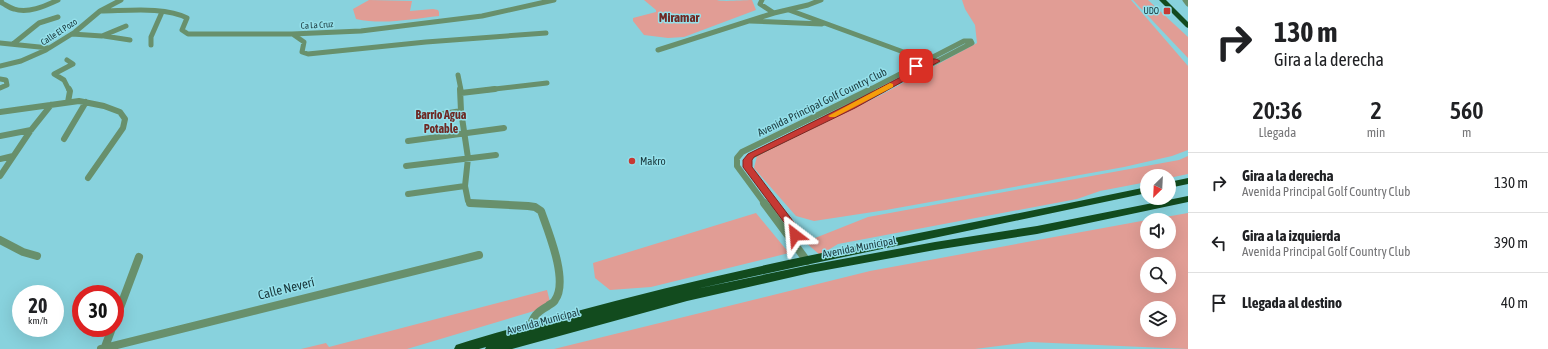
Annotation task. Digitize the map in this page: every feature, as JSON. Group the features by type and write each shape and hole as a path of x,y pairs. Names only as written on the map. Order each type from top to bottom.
{"highway":[{"path":"1162,0 1188,26"},
{"path":"1170,0 1188,18"},
{"path":"1176,184 1188,181"},
{"name":"Avenida Municipal","path":"461,349 526,339 685,287 807,260 1140,192"},
{"name":"Avenida Municipal","path":"492,349 687,296 810,269 935,246 1037,230 1188,198"}],"street":[{"path":"2,0 2,3 18,11 31,10 58,0"},
{"name":"Calle El Pozo","path":"0,66 34,56 72,34 100,11 121,0"},
{"name":"Ca La Cruz","path":"100,11 162,12 186,16 187,18 182,30 188,34 292,34 361,31 482,16 554,0"},
{"path":"762,0 760,4 774,13"},
{"path":"658,50 746,21 821,0"},
{"path":"1185,0 1188,4"},
{"path":"789,10 926,61 936,61"},
{"path":"151,45 151,37 162,12"},
{"path":"13,44 40,23 58,17"},
{"path":"746,21 826,24"},
{"path":"103,36 126,26"},
{"path":"292,34 304,42 302,52 308,54 426,42 546,33"},
{"path":"72,34 103,36 130,40"},
{"name":"Avenida Principal Golf Country Club","path":"964,41 972,42 936,61 852,106 751,156 747,160 747,167 794,229 795,235 792,240 738,166 737,158 742,152 964,41"},
{"path":"0,44 48,48"},
{"path":"67,60 73,64 54,74 64,80 70,91 68,102"},
{"path":"458,75 461,93 461,111 468,158 465,186 468,201 471,204 476,205 535,207 541,211 557,259 558,296 554,302 537,311 534,315 526,339"},
{"path":"0,79 4,79 7,85 0,88"},
{"path":"461,93 547,83"},
{"path":"0,112 79,101 104,106 120,112 125,119 123,128 88,178"},
{"path":"64,139 86,102"},
{"path":"0,176 31,130 51,105"},
{"path":"438,115 461,111"},
{"path":"408,141 504,128"},
{"path":"0,136 31,130"},
{"path":"406,166 496,155"},
{"path":"0,159 13,156"},
{"path":"408,194 465,186"},
{"path":"0,240 23,252 37,256"},
{"path":"792,240 807,260"},
{"name":"Calle Neverí","path":"103,348 479,255"},
{"path":"124,297 139,257"},
{"path":"103,348 108,337"}],"shaded area":[{"path":"369,0 412,1 410,11 433,9 438,10 439,16 387,21 366,21 356,19 353,9"},
{"path":"644,0 752,0 756,10 684,37 668,38 644,35 633,21 633,18 656,12 656,10"},
{"path":"962,0 1131,0 1188,66 1188,150 1172,156 1124,167 886,210 814,221 796,216 754,168 757,156 879,96 977,43 975,25 965,9"},
{"path":"1133,0 1148,0 1188,37 1188,58"},
{"path":"1188,156 1188,174 1176,177 1176,169 1140,169 1140,183 1100,191 1077,199 838,244 820,255 805,242 868,217 1179,160"},
{"path":"756,213 789,253 651,287 610,290 595,278 593,263"},
{"path":"1188,213 1188,349 1030,342 975,349 554,349 870,271 1140,221 1140,249 1176,249 1176,215"},
{"path":"547,290 551,306 407,349 301,349 326,343 329,347"}],"slow traffic":[{"path":"832,116 890,85"}],"place":[{"name":"UDO","path":"1167,11"},
{"name":"Makro","path":"632,161"}],"district":[{"name":"Miramar","path":"679,17"},
{"name":"Barrio Agua Potable","path":"441,122"}],"route":[{"path":"795,235 794,229 747,167 747,160 751,156 852,106 936,61 926,61 916,66"}]}
